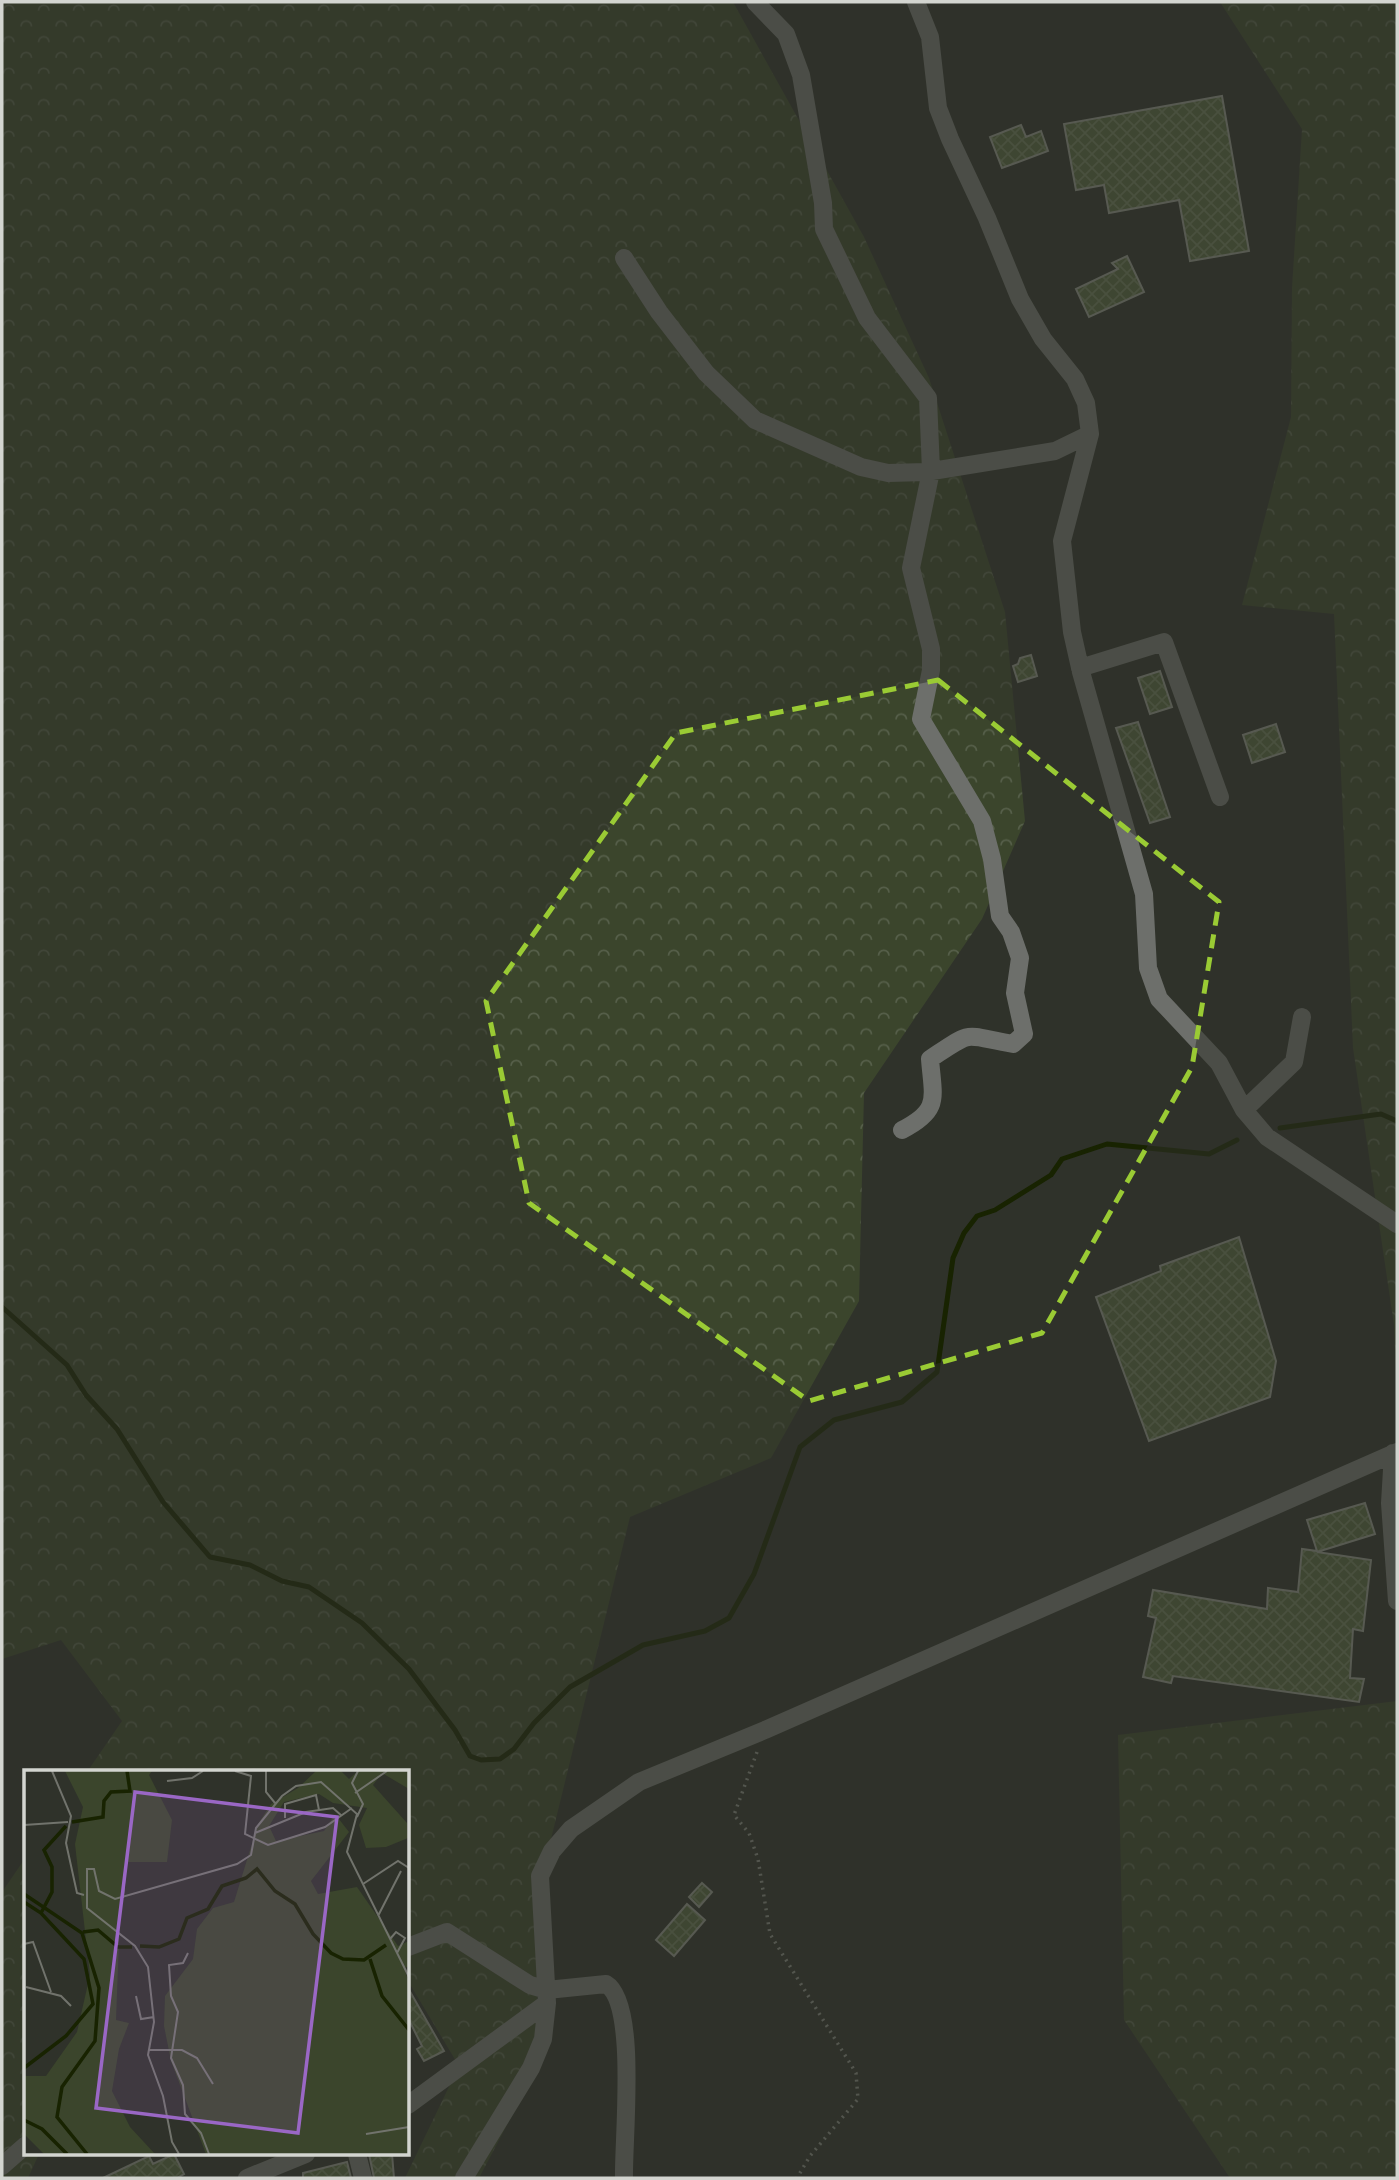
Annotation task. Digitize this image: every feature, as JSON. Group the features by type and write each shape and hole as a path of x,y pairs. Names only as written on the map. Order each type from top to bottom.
{"street":[{"path":"755,2 786,34 801,75 823,203 824,229 867,318 928,398 931,471 911,568 931,649 931,670 922,719 982,821 992,859 1000,916 1011,932 1020,958 1015,993 1024,1034 1013,1044 971,1034 957,1038 930,1059 933,1107 925,1118 902,1130"},
{"path":"916,2 930,37 938,108 946,129 1020,299 1043,339 1075,379 1086,403 1090,434 1062,541 1080,668 1144,894 1148,968 1160,999 1219,1063 1244,1110 1267,1138 1397,1224"},
{"path":"624,258 659,312 706,373 755,420 861,467 888,472 931,471 1055,451 1090,434"},
{"path":"1080,668 1164,642 1220,797"},
{"path":"1244,1110 1294,1062 1302,1017"},
{"path":"464,2178 531,2068 543,2039 547,1996 541,1876 558,1843 601,1805 639,1782 765,1730 1395,1453 1390,1503 1397,1601"},
{"path":"410,1946 447,1932 547,1996"},
{"path":"410,2103 547,1996 606,1984 614,1988 623,2007 627,2032 624,2178"},
{"path":"2,2166 24,2147"},
{"path":"247,2178 301,2156"},
{"path":"358,2156 363,2178"}],"path":[{"path":"765,1730 734,1815 749,1833 758,1859 770,1934 856,2073 858,2099 810,2155 797,2178"}],"highlighted area":[{"path":"938,680 1219,902 1192,1067 1042,1333 809,1401 529,1203 486,1001 676,733"}],"green space":[{"path":"2,2 733,2 864,237 929,378 1005,612 1025,821 982,919 864,1093 859,1301 771,1458 630,1517 551,1839 537,2001 536,2070 479,2178 405,2178 459,2066 410,1984 410,1770 88,1770 122,1721 61,1640 2,1659"},
{"path":"1220,2 1397,2 1397,1398 1394,1325 1353,1048 1334,614 1242,605 1291,417 1292,288 1302,129"},
{"path":"1397,1701 1397,2178 1230,2178 1124,2020 1118,1735"},
{"path":"24,1860 24,2156 38,2156 28,2178 2,2178 2,1892"}],"building":[{"path":"1222,96 1249,251 1190,261 1179,200 1109,213 1104,185 1076,190 1064,124"},
{"path":"1021,125 1026,137 1041,131 1048,151 1002,168 990,137"},
{"path":"1127,256 1144,292 1089,317 1076,289 1118,269 1112,263"},
{"path":"1031,655 1037,676 1018,682 1013,666 1018,664 1020,658"},
{"path":"1160,671 1172,707 1150,714 1138,678"},
{"path":"1138,722 1170,817 1150,823 1116,728"},
{"path":"1276,724 1285,752 1252,763 1243,735"},
{"path":"1239,1237 1276,1361 1270,1397 1149,1441 1096,1297 1161,1271 1160,1266"},
{"path":"1365,1503 1375,1534 1317,1552 1371,1560 1363,1631 1353,1629 1350,1678 1364,1679 1359,1702 1173,1676 1171,1683 1143,1677 1156,1618 1148,1616 1153,1590 1267,1609 1268,1588 1298,1592 1302,1549 1317,1551 1307,1520"},
{"path":"702,1883 712,1892 699,1907 689,1897"},
{"path":"687,1904 705,1920 674,1956 656,1940"},
{"path":"410,1992 444,2051 424,2061 417,2049 422,2046 410,2022"},
{"path":"149,2156 153,2164 175,2156 184,2174 177,2178 103,2178"},
{"path":"369,2156 392,2156 394,2178 374,2178"},
{"path":"347,2162 351,2178 303,2178 303,2173"}],"waterway":[{"path":"1280,1128 1381,1114 1397,1121"},
{"path":"2,1307 67,1365 86,1395 117,1429 163,1502 210,1557 250,1565 282,1581 309,1587 362,1623 409,1669 455,1730 470,1756 481,1760 500,1759 514,1749 534,1723 570,1687 643,1645 705,1631 729,1618 754,1574 800,1447 834,1420 902,1402 937,1372 953,1258 964,1233 977,1216 995,1210 1051,1175 1062,1159 1107,1144 1209,1154 1237,1140"}]}
